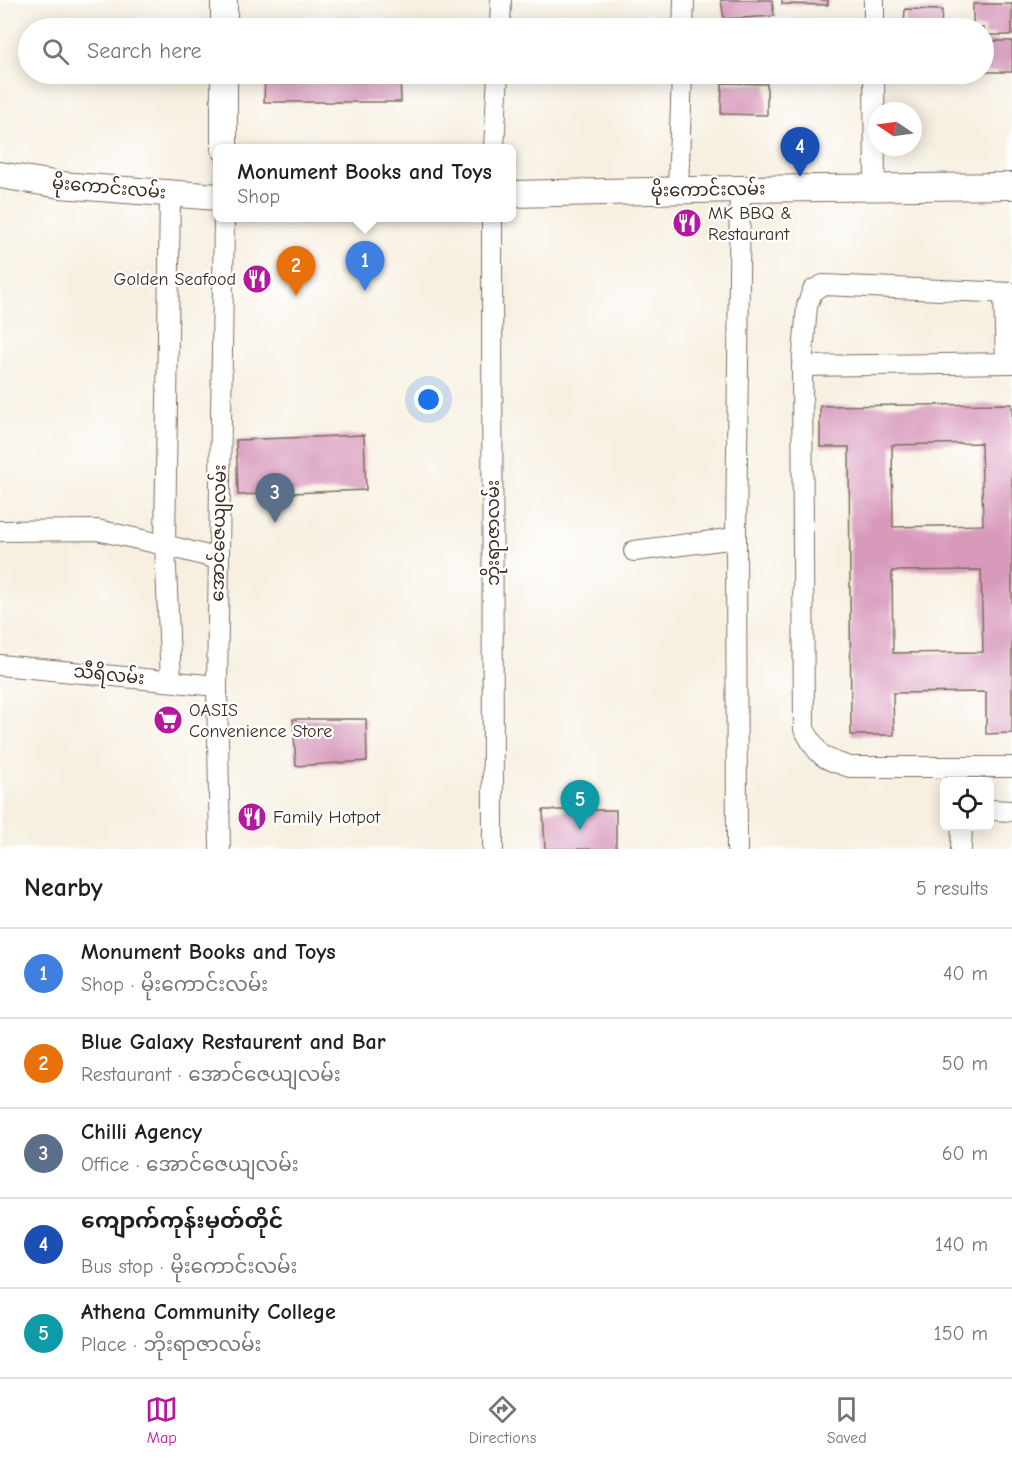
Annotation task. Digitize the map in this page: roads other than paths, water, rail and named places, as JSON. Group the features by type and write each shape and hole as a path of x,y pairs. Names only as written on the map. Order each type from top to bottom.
{"main road":[{"path":"224,0 224,18"},
{"path":"224,84 224,144"},
{"name":"မိုးကောင်းလမ်း","path":"0,175 60,185 213,197"},
{"name":"မိုးကောင်းလမ်း","path":"516,194 1012,186"}],"street":[{"path":"500,18 501,0"},
{"path":"683,18 684,0"},
{"path":"873,0 874,18"},
{"path":"494,144 497,84"},
{"path":"678,190 682,84"},
{"path":"874,84 874,188"},
{"path":"737,849 736,538 740,189"},
{"path":"170,194 165,545 171,681"},
{"name":"အောင်ဇေယျလမ်း","path":"220,849 217,686 224,222"},
{"name":"ဘိုးရာဇာလမ်း","path":"492,222 493,849"},
{"path":"802,366 1009,363 1008,293 823,285 813,290 807,306 802,366 804,729 816,752 825,759 850,767 1012,767"},
{"path":"0,531 97,530 219,559"},
{"path":"634,552 736,538"},
{"name":"သီရိလမ်း","path":"0,664 217,686"},
{"path":"994,810 1012,811"},
{"path":"961,849 962,831"}],"place":[{"name":"ကျောက်ကုန်းမှတ်တိုင်","path":"800,177"},
{"name":"MK BBQ & Restaurant","path":"687,223"},
{"name":"Golden Seafood","path":"257,279"},
{"name":"Monument Books and Toys","path":"365,291"},
{"name":"Blue Galaxy Restaurent and Bar","path":"296,296"},
{"name":"Chilli Agency","path":"275,523"},
{"name":"OASIS Convenience Store","path":"168,720"},
{"name":"Family Hotpot","path":"252,817"},
{"name":"Athena Community College","path":"580,830"}]}
